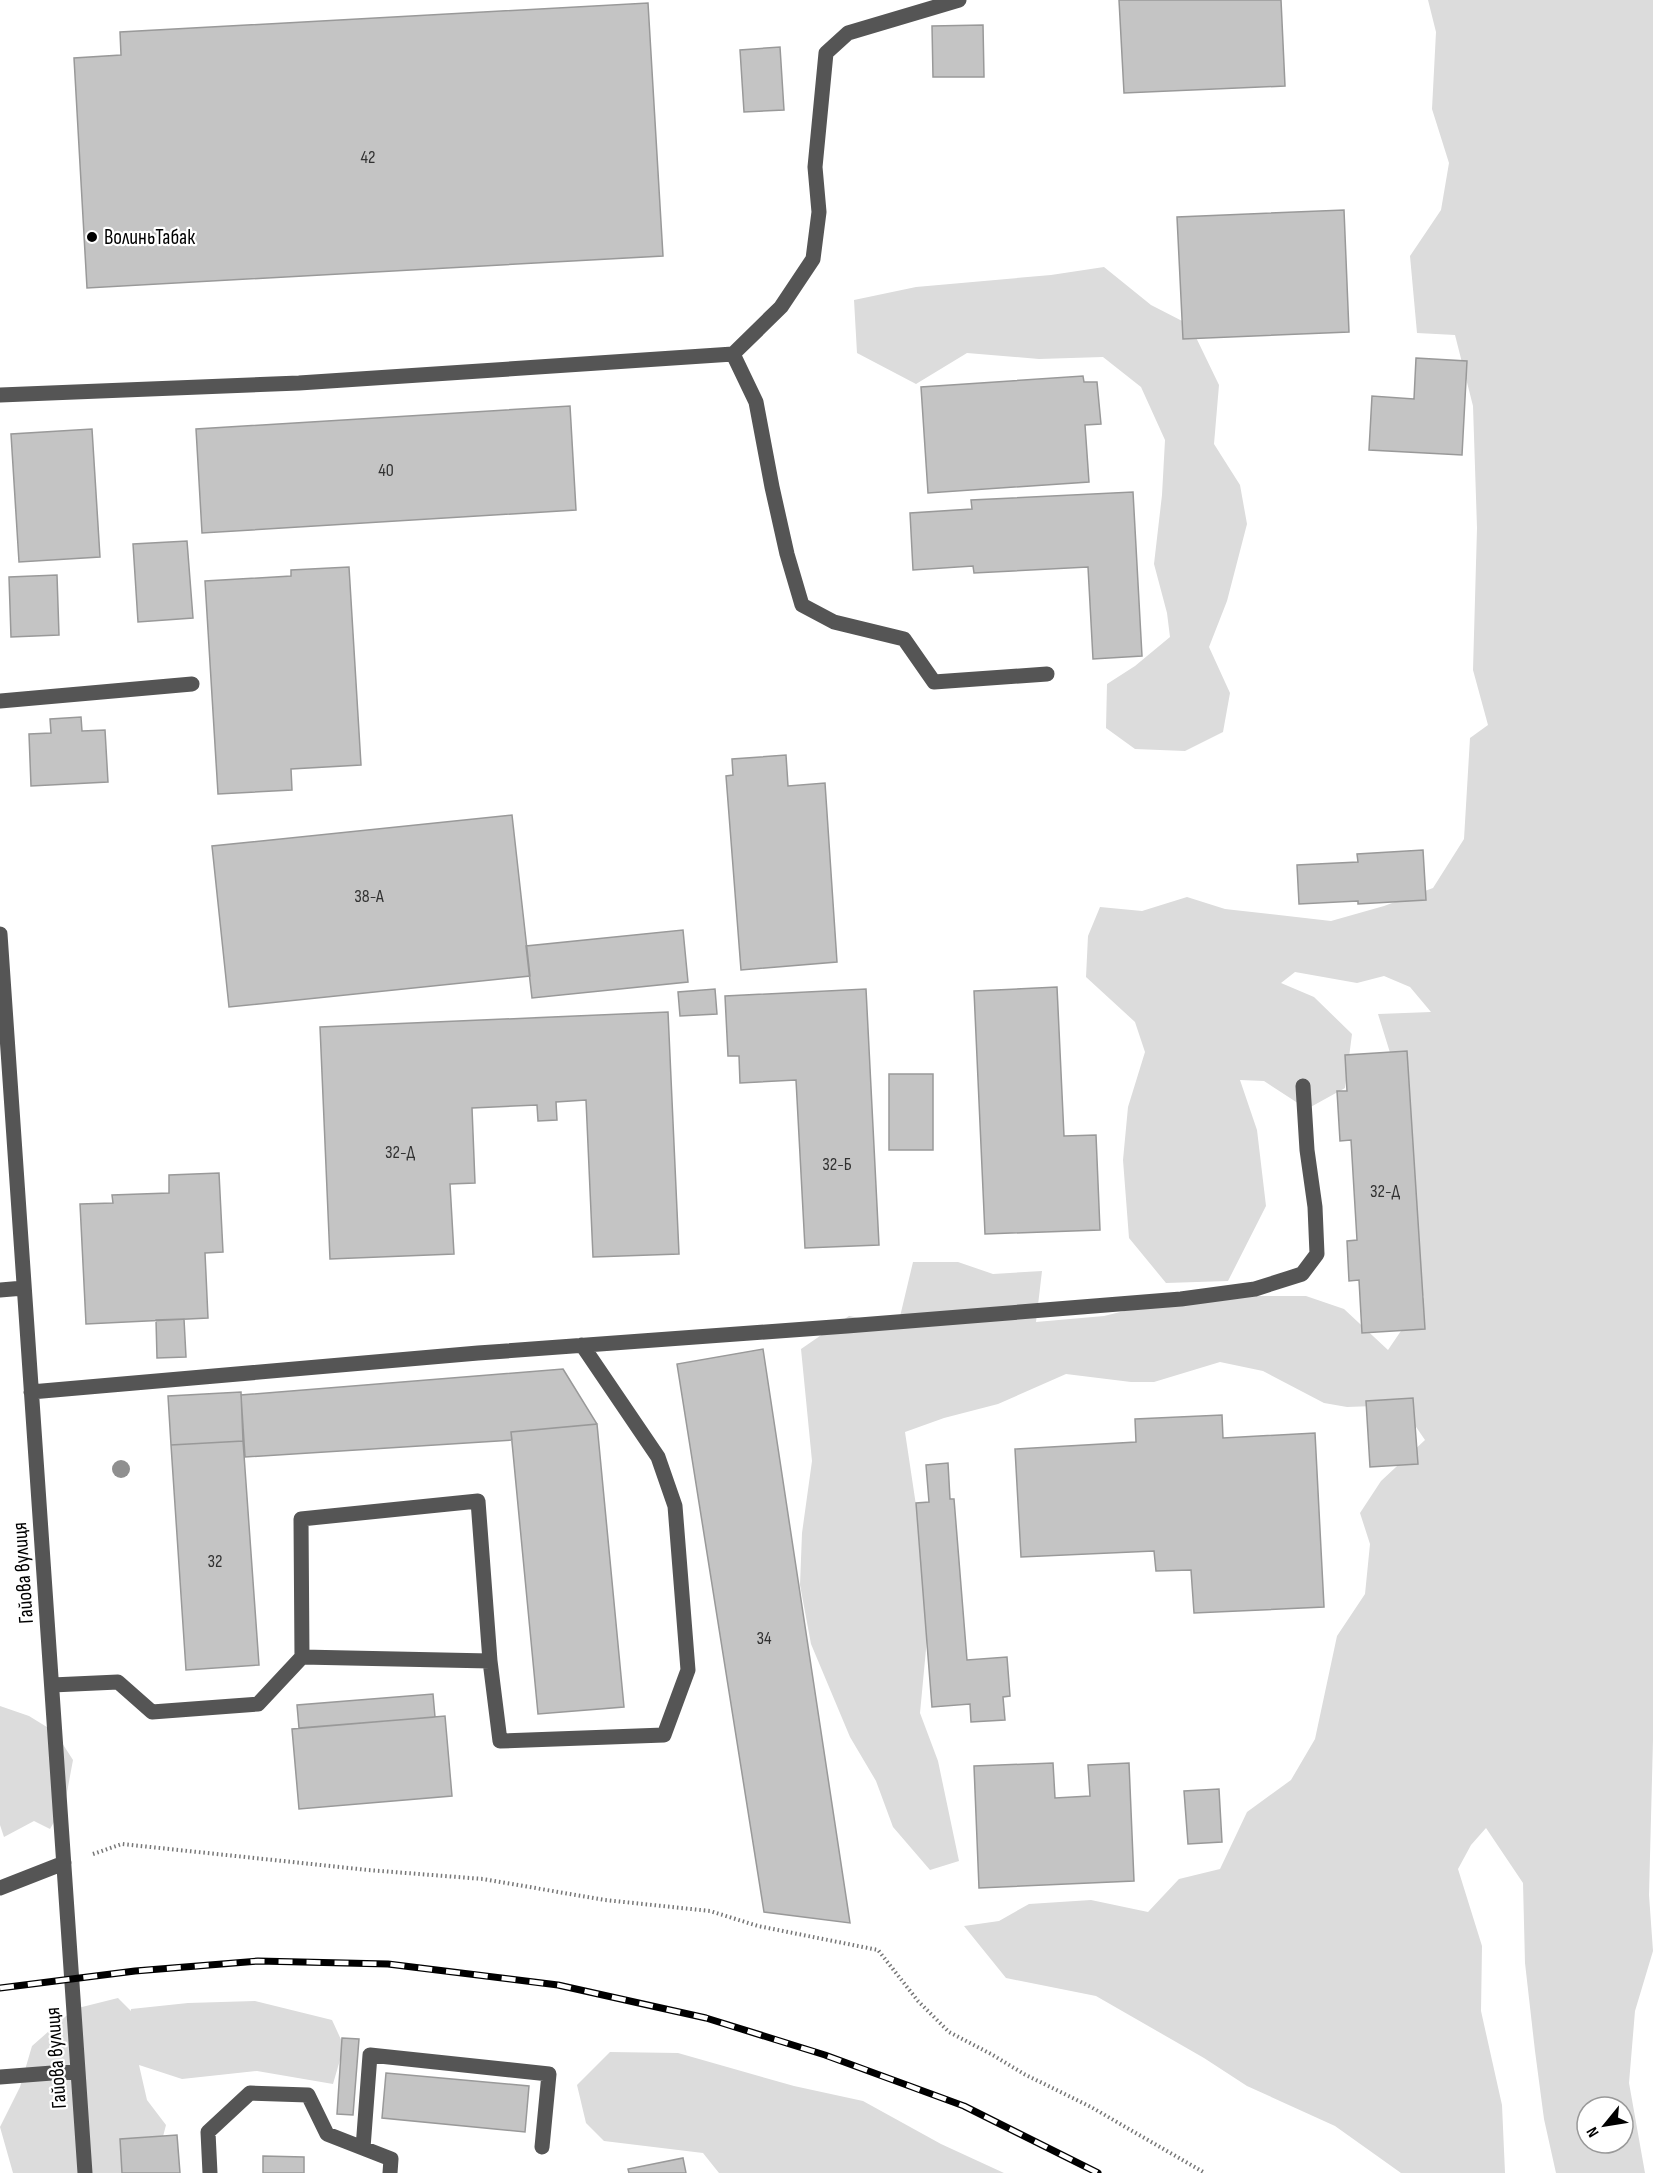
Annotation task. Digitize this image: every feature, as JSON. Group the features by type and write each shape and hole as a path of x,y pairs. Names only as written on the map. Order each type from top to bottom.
{"street":[{"path":"0,395 299,383 733,354 781,307 813,259 819,212 815,166 826,53 848,33 959,0"},
{"path":"733,354 756,402 787,554 802,605 834,622 904,639 934,682 1047,674"},
{"path":"0,701 192,684"},
{"name":"Гайова вулиця","path":"0,934 85,2173"},
{"path":"31,1392 582,1345 1181,1299 1255,1289 1302,1274 1317,1254 1315,1207 1307,1150 1303,1086"},
{"path":"0,1290 24,1288"},
{"path":"52,1685 118,1682 152,1712 258,1704 302,1657 301,1519 478,1501 490,1661 500,1741 664,1735 688,1670 675,1506 658,1457 582,1345"},
{"path":"302,1657 490,1661"},
{"path":"0,1888 64,1863"},
{"path":"363,2148 370,2055 549,2074 542,2147"},
{"path":"0,2077 78,2071"},
{"path":"210,2173 208,2132 250,2092 308,2095 327,2134 391,2159 390,2173"}],"path":[{"path":"64,1863 123,1844 368,1870 483,1879 605,1900 710,1911 758,1926 878,1950 918,2001 949,2032 1024,2074 1091,2107 1205,2173"}],"shaded area":[{"path":"1428,0 1653,0 1653,1740 1649,1895 1653,1951 1635,2011 1629,2083 1631,2095 1575,2095 1575,2155 1635,2155 1635,2117 1645,2173 1556,2173 1544,2119 1535,2051 1525,1963 1523,1883 1486,1828 1471,1845 1458,1869 1482,1946 1481,2011 1502,2105 1505,2173 1401,2173 1335,2126 1247,2086 1204,2058 1096,1996 1006,1978 964,1926 999,1921 1029,1904 1091,1900 1148,1912 1179,1879 1220,1869 1247,1812 1291,1780 1315,1739 1337,1636 1365,1594 1370,1544 1360,1513 1381,1481 1425,1440 1401,1405 1347,1407 1324,1403 1263,1371 1220,1362 1154,1382 1131,1382 1066,1374 998,1404 944,1418 905,1432 920,1532 932,1586 920,1713 938,1761 959,1861 930,1870 893,1827 876,1781 850,1737 811,1644 800,1585 802,1533 812,1461 801,1349 849,1316 898,1325 913,1262 958,1262 993,1274 1042,1271 1036,1322 1104,1316 1186,1296 1306,1296 1344,1309 1388,1350 1424,1297 1404,1261 1401,1088 1378,1014 1431,1012 1410,987 1384,976 1357,983 1295,972 1281,983 1314,997 1352,1034 1345,1088 1307,1109 1264,1081 1240,1080 1257,1130 1266,1206 1228,1281 1166,1283 1129,1238 1123,1160 1128,1107 1145,1052 1135,1022 1086,977 1088,936 1100,907 1142,911 1187,897 1225,909 1331,921 1384,906 1433,888 1464,839 1470,738 1488,725 1473,670 1477,528 1473,406 1455,335 1417,333 1410,256 1441,210 1449,163 1432,109 1436,32"},
{"path":"1104,267 1151,305 1190,325 1219,385 1214,444 1240,485 1247,524 1227,601 1209,647 1230,693 1223,732 1185,751 1135,749 1106,728 1107,684 1135,666 1170,637 1167,613 1154,564 1162,495 1165,440 1141,387 1103,357 1039,359 967,353 916,384 857,353 854,300 916,287 1051,275"},
{"path":"0,1706 29,1716 55,1732 73,1760 65,1803 50,1829 34,1821 4,1837 0,1825"},
{"path":"118,1998 131,2011 131,2009 188,2003 255,2001 332,2020 344,2046 333,2084 257,2071 182,2079 139,2065 147,2100 166,2125 159,2152 136,2173 13,2173 0,2127 20,2087 32,2046 74,2009"},
{"path":"610,2052 678,2053 794,2086 863,2101 941,2144 1004,2173 719,2173 703,2153 604,2141 586,2123 577,2085"}],"building":[{"path":"1119,0 1281,0 1285,86 1124,93"},
{"path":"648,3 663,256 87,288 74,58 121,55 120,32"},
{"path":"983,25 984,77 933,77 932,26"},
{"path":"780,47 784,110 744,112 740,50"},
{"path":"1344,210 1349,332 1183,339 1177,217"},
{"path":"1416,358 1467,361 1462,455 1369,450 1372,396 1414,399"},
{"path":"1083,376 1084,382 1097,382 1101,424 1085,425 1089,482 928,493 921,387"},
{"path":"570,406 576,510 202,533 196,429"},
{"path":"92,429 100,557 19,562 11,434"},
{"path":"1133,492 1142,656 1093,659 1088,567 974,573 973,566 913,570 910,513 972,509 971,500"},
{"path":"187,541 193,618 138,622 133,544"},
{"path":"349,567 361,765 291,769 292,790 218,794 205,581 291,576 291,570"},
{"path":"57,575 59,635 11,637 9,577"},
{"path":"81,717 82,731 105,730 108,782 31,786 29,734 51,733 50,719"},
{"path":"786,755 788,786 825,783 837,962 741,970 726,776 733,775 732,759"},
{"path":"512,815 530,976 229,1007 212,846"},
{"path":"1423,850 1426,900 1358,904 1358,901 1299,904 1297,865 1358,862 1357,854"},
{"path":"683,930 688,982 532,998 526,946"},
{"path":"1057,987 1064,1136 1096,1135 1100,1230 985,1234 974,991"},
{"path":"715,989 717,1014 680,1016 678,992"},
{"path":"866,989 879,1245 805,1248 796,1080 740,1083 739,1056 728,1056 725,996"},
{"path":"668,1012 679,1254 593,1257 586,1100 556,1102 557,1120 538,1121 537,1105 472,1108 475,1183 450,1184 454,1254 330,1259 320,1027"},
{"path":"1407,1051 1425,1329 1362,1333 1359,1280 1349,1281 1347,1241 1357,1240 1351,1140 1340,1141 1337,1091 1347,1091 1345,1055"},
{"path":"889,1074 933,1074 933,1150 889,1150"},
{"path":"219,1173 223,1252 205,1253 208,1318 86,1324 80,1204 113,1203 112,1195 169,1193 169,1175"},
{"path":"184,1319 186,1357 157,1358 156,1320"},
{"path":"763,1349 850,1923 764,1912 677,1364"},
{"path":"563,1369 597,1424 511,1432 512,1440 245,1457 241,1395"},
{"path":"241,1392 243,1441 171,1445 168,1396"},
{"path":"1413,1398 1418,1464 1370,1467 1366,1401"},
{"path":"1222,1415 1223,1438 1315,1433 1324,1607 1194,1613 1191,1570 1156,1571 1154,1551 1021,1557 1015,1449 1136,1442 1135,1419"},
{"path":"597,1424 624,1707 538,1714 511,1432"},
{"path":"243,1441 259,1665 186,1670 171,1445"},
{"path":"948,1463 950,1499 954,1499 967,1660 1007,1657 1010,1696 1003,1697 1005,1720 971,1722 970,1704 932,1707 916,1503 929,1502 926,1465"},
{"path":"433,1694 435,1717 299,1728 297,1705"},
{"path":"445,1716 452,1796 299,1809 292,1729"},
{"path":"1053,1763 1055,1798 1090,1796 1088,1765 1129,1763 1134,1881 979,1888 974,1766"},
{"path":"1219,1789 1222,1842 1188,1844 1184,1791"},
{"path":"342,2038 359,2039 353,2115 337,2114"},
{"path":"386,2073 529,2086 525,2132 382,2118"},
{"path":"177,2135 180,2173 122,2173 120,2139"},
{"path":"263,2156 304,2157 304,2173 263,2173"},
{"path":"683,2158 686,2173 629,2173 628,2169"}],"railway":[{"path":"0,1988 135,1971 258,1961 388,1964 558,1985 706,2018 825,2055 964,2106 1098,2173"}],"place":[{"name":"ВолиньТабак","path":"92,237"}]}
